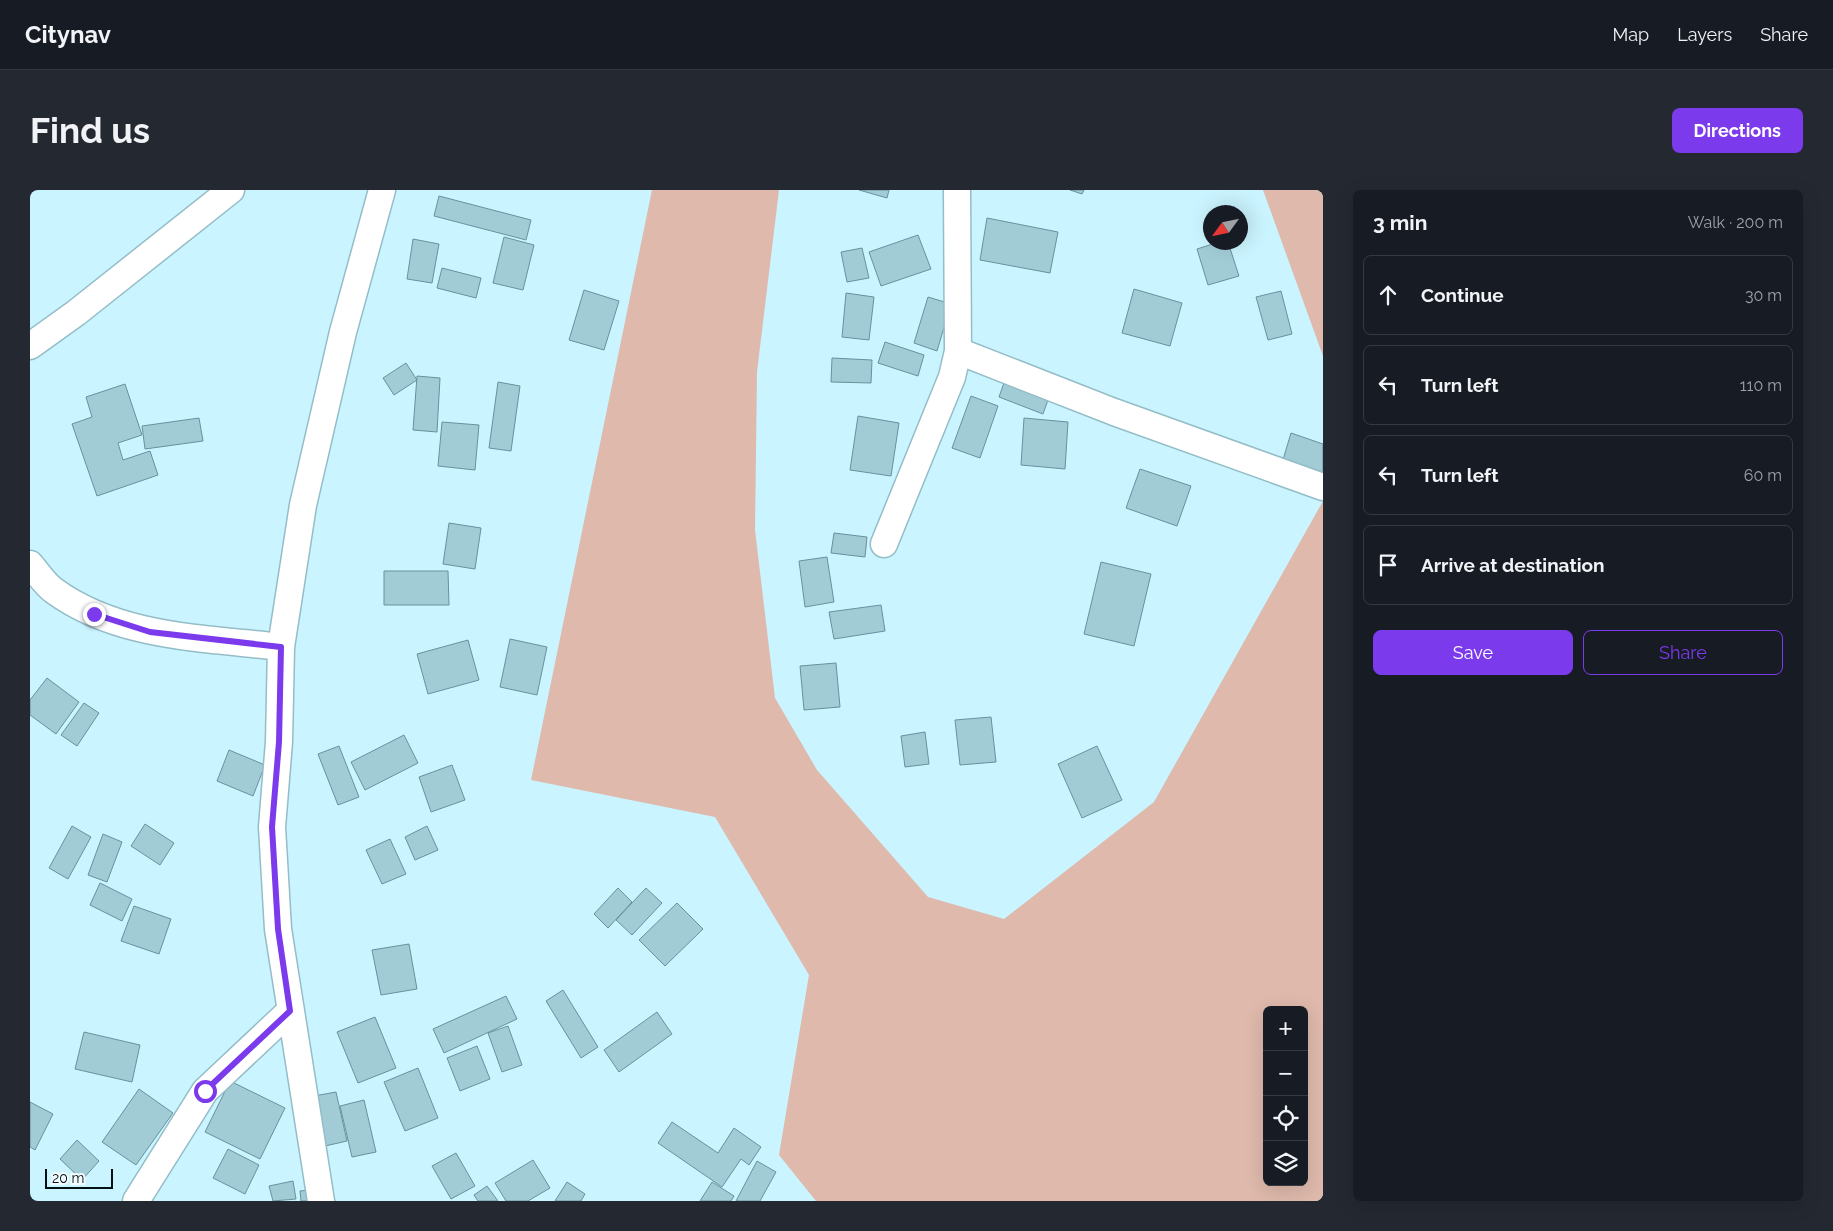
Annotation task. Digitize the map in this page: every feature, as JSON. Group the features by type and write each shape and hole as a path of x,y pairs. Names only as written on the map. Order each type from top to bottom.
{"street":[{"path":"30,346 76,313 231,190"},
{"path":"321,1201 305,1086 290,1011 278,929 272,827 279,742 281,647 303,504 343,332 382,190"},
{"path":"884,544 952,377 958,350 957,190"},
{"path":"958,350 1131,419 1323,487"},
{"path":"30,564 52,589 94,614 150,632 281,647"},
{"path":"136,1201 205,1091 290,1011"}],"shaded area":[{"path":"652,190 779,190 757,372 755,530 775,698 817,770 928,897 1004,919 1154,802 1323,501 1323,1201 816,1201 779,1155 809,975 715,817 531,780"},
{"path":"1263,190 1323,190 1323,356"}],"building":[{"path":"859,190 889,190 887,198"},
{"path":"1070,190 1084,190 1082,194"},
{"path":"439,196 531,220 526,240 434,216"},
{"path":"987,218 1058,232 1050,273 980,260"},
{"path":"918,235 931,269 881,286 869,252"},
{"path":"504,237 534,245 523,290 493,283"},
{"path":"413,239 439,244 432,283 407,279"},
{"path":"1203,247 1203,250 1231,250 1239,276 1208,285 1197,249"},
{"path":"862,248 869,278 847,282 841,252"},
{"path":"442,268 481,278 476,298 437,288"},
{"path":"1134,289 1182,303 1170,346 1122,333"},
{"path":"584,290 619,301 604,350 569,340"},
{"path":"1281,291 1292,334 1268,340 1256,297"},
{"path":"846,293 874,297 869,340 842,337"},
{"path":"928,297 951,304 937,351 914,343"},
{"path":"885,342 924,355 918,376 878,363"},
{"path":"832,358 872,360 871,383 831,382"},
{"path":"406,363 417,380 394,395 383,378"},
{"path":"417,376 440,378 437,432 413,430"},
{"path":"1005,380 1049,397 1043,414 999,397"},
{"path":"498,382 520,386 511,451 489,448"},
{"path":"125,384 142,435 118,443 123,460 150,451 158,475 97,496 72,424 92,417 86,397"},
{"path":"971,396 998,406 980,458 952,448"},
{"path":"858,416 899,423 891,476 850,470"},
{"path":"199,418 203,441 145,449 142,426"},
{"path":"1024,418 1068,422 1065,469 1021,465"},
{"path":"442,422 479,425 475,470 438,466"},
{"path":"1291,433 1323,444 1323,477 1282,463"},
{"path":"1140,469 1191,486 1177,526 1126,508"},
{"path":"449,523 481,528 475,569 443,564"},
{"path":"834,533 867,537 865,557 831,553"},
{"path":"827,557 834,602 805,607 799,561"},
{"path":"1101,562 1151,574 1134,646 1084,634"},
{"path":"384,571 448,571 449,605 384,605"},
{"path":"881,605 885,631 834,639 829,612"},
{"path":"510,639 547,647 537,695 500,687"},
{"path":"468,640 479,680 428,694 417,654"},
{"path":"836,663 840,707 804,710 800,666"},
{"path":"47,678 79,702 56,734 30,715 30,700"},
{"path":"84,703 99,713 77,746 61,735"},
{"path":"991,717 996,762 960,765 955,720"},
{"path":"925,732 929,764 905,767 901,736"},
{"path":"404,735 418,763 365,790 351,762"},
{"path":"339,746 359,797 338,805 318,754"},
{"path":"1097,746 1122,800 1082,818 1058,764"},
{"path":"229,750 265,765 253,796 217,781"},
{"path":"452,765 465,800 431,812 419,777"},
{"path":"145,824 174,843 160,865 131,846"},
{"path":"72,826 91,837 68,879 49,868"},
{"path":"427,826 438,850 415,860 405,837"},
{"path":"103,834 122,842 107,882 88,875"},
{"path":"390,839 406,874 382,884 366,850"},
{"path":"100,883 132,899 122,921 90,905"},
{"path":"618,888 632,902 608,928 594,914"},
{"path":"646,888 662,903 632,935 616,920"},
{"path":"677,903 703,929 665,966 639,940"},
{"path":"134,906 171,919 159,954 121,941"},
{"path":"409,944 417,989 381,995 372,950"},
{"path":"563,990 598,1047 581,1058 546,1001"},
{"path":"506,996 517,1019 444,1053 433,1029"},
{"path":"657,1012 672,1034 619,1072 604,1050"},
{"path":"375,1017 396,1068 358,1083 337,1032"},
{"path":"508,1026 522,1065 502,1072 488,1033"},
{"path":"84,1032 140,1045 132,1082 75,1069"},
{"path":"477,1046 490,1079 460,1091 447,1058"},
{"path":"418,1068 438,1118 405,1131 384,1082"},
{"path":"230,1081 285,1108 260,1159 205,1132"},
{"path":"139,1089 173,1113 136,1165 102,1142"},
{"path":"336,1092 347,1141 325,1146 314,1096"},
{"path":"364,1100 376,1152 352,1157 340,1106"},
{"path":"30,1102 53,1114 35,1150 30,1147"},
{"path":"672,1122 718,1153 734,1128 761,1147 749,1165 741,1159 722,1187 658,1143"},
{"path":"77,1140 99,1161 82,1180 60,1159"},
{"path":"228,1149 259,1165 245,1194 213,1178"},
{"path":"456,1153 475,1186 451,1199 432,1166"},
{"path":"533,1160 550,1188 528,1201 506,1201 495,1183"},
{"path":"757,1161 776,1172 760,1201 736,1201"},
{"path":"293,1181 296,1199 273,1201 269,1186"},
{"path":"567,1182 585,1194 581,1201 555,1201"},
{"path":"712,1182 734,1196 731,1201 700,1201"},
{"path":"487,1186 498,1201 478,1201 474,1195"},
{"path":"310,1190 311,1201 301,1201 300,1191"}],"route":[{"path":"94,614 150,632 281,647 279,742 272,827 278,929 290,1011 205,1091"}]}
